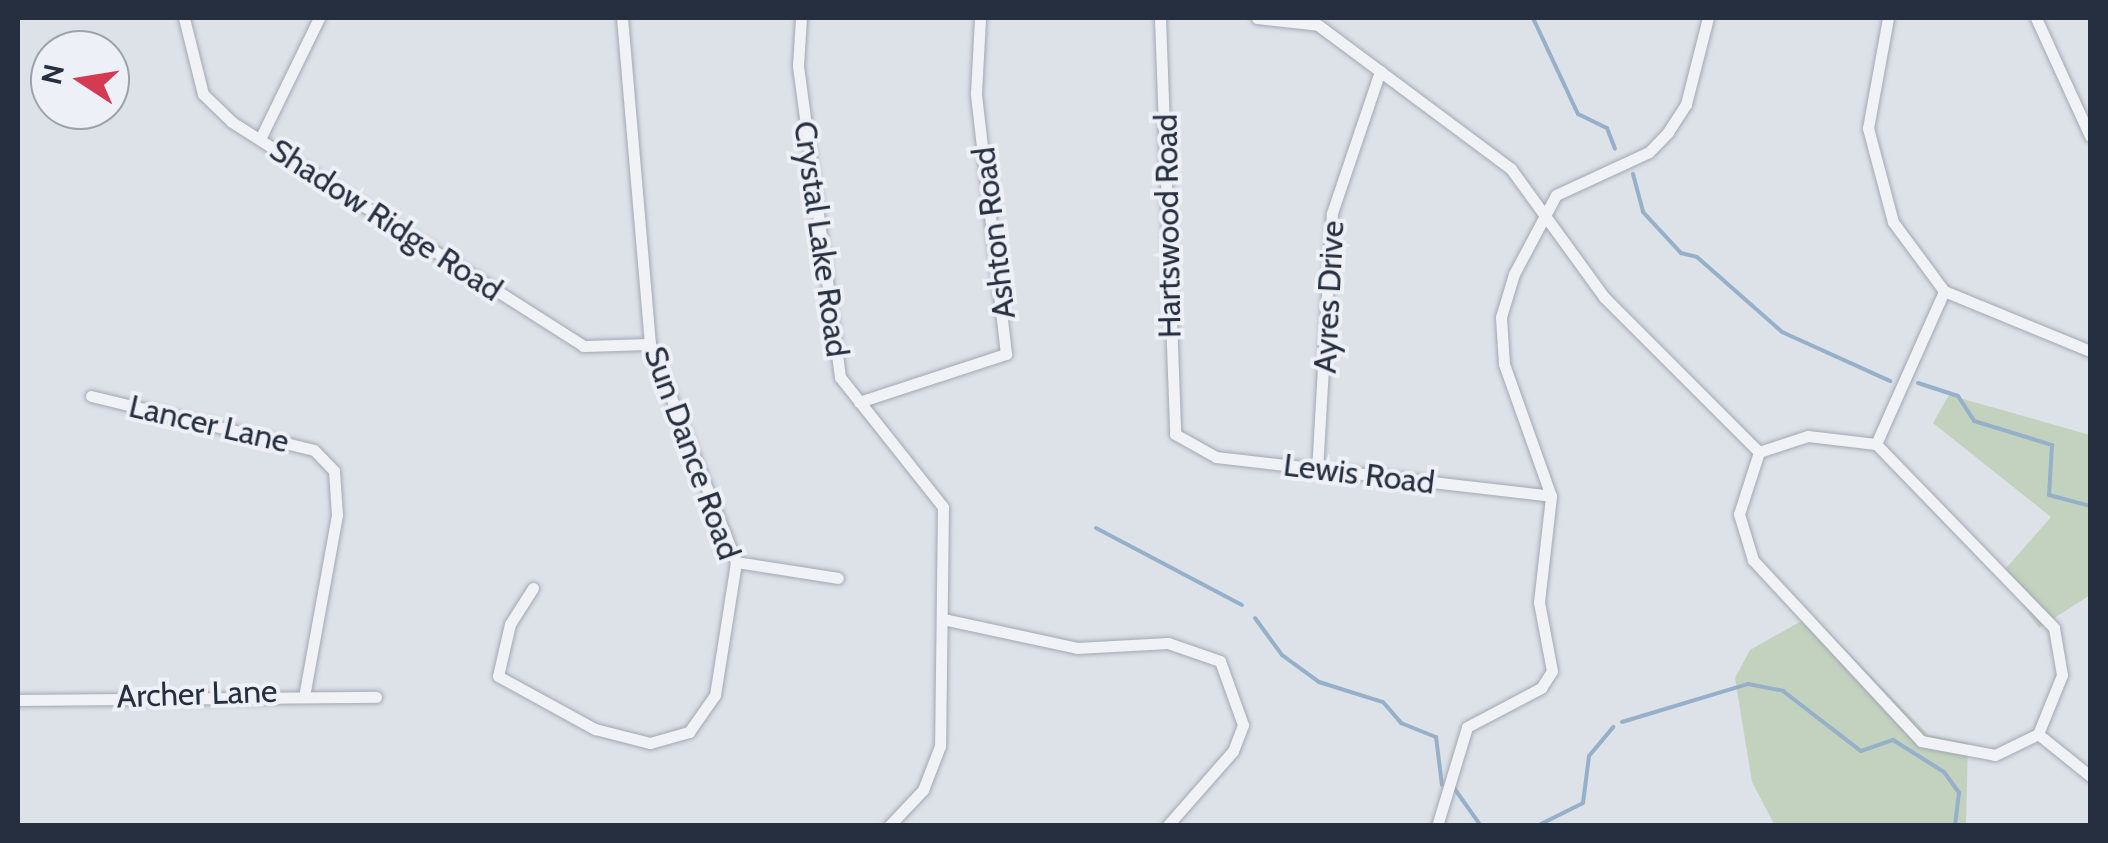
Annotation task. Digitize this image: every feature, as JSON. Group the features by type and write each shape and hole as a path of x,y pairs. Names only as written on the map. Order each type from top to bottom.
{"street":[{"name":"Shadow Ridge Road","path":"184,18 203,94 260,139 583,346 650,344"},
{"path":"260,139 320,18"},
{"name":"Sun Dance Road","path":"533,588 510,624 498,676 596,729 650,743 689,732 714,695 736,562 650,344 622,18"},
{"name":"Crystal Lake Road","path":"801,18 798,66 830,333 840,377 943,507 943,619 934,688 940,746 923,790 889,826"},
{"name":"Ashton Road","path":"859,402 1006,354 976,92 980,18"},
{"name":"Hartswood Road","path":"1160,18 1175,434"},
{"path":"1256,18 1320,21 1511,170 1604,297 1759,452"},
{"path":"1437,826 1467,727 1540,688 1552,671 1538,602 1551,496 1518,416 1501,317 1542,212 1668,132 1686,104 1708,18"},
{"path":"1888,18 1870,98 1877,178 1894,222 1944,291 2090,351"},
{"path":"2036,18 2090,136"},
{"name":"Ayres Drive","path":"1317,471 1332,213 1380,71"},
{"path":"1876,444 1944,291"},
{"name":"Lancer Lane","path":"91,396 314,450 334,471 338,502 305,691"},
{"name":"Lewis Road","path":"1175,434 1205,454 1317,471 1551,496"},
{"path":"1808,436 1876,444 2054,628 2062,675 2038,734 1996,755 1920,740 1753,560 1738,514 1759,452 1808,436"},
{"path":"736,562 838,578"},
{"path":"943,619 1077,648 1168,644 1220,660 1242,725 1233,751 1167,826"},
{"name":"Archer Lane","path":"18,700 305,691 376,697"},
{"path":"2038,734 2090,776"}],"green space":[{"path":"1949,395 2090,435 2090,595 2039,628 2001,574 2051,517 1933,423"},
{"path":"1812,615 1928,735 1968,743 1966,825 1774,824 1752,782 1735,678 1750,650"}],"waterway":[{"path":"1533,18 1578,114 1607,128 1615,149"},
{"path":"1633,174 1643,212 1681,253 1697,257 1782,332 1890,381"},
{"path":"1918,383 1958,396 1974,421 2052,445 2049,495 2090,506"},
{"path":"1096,528 1242,605"},
{"path":"1255,618 1282,655 1319,682 1383,702 1401,723 1436,737 1442,785"},
{"path":"1622,722 1748,684 1783,691 1861,751 1893,740 1944,772 1959,793 1955,826"},
{"path":"1537,826 1583,803 1589,756 1613,727"},
{"path":"1454,788 1481,826"}]}
